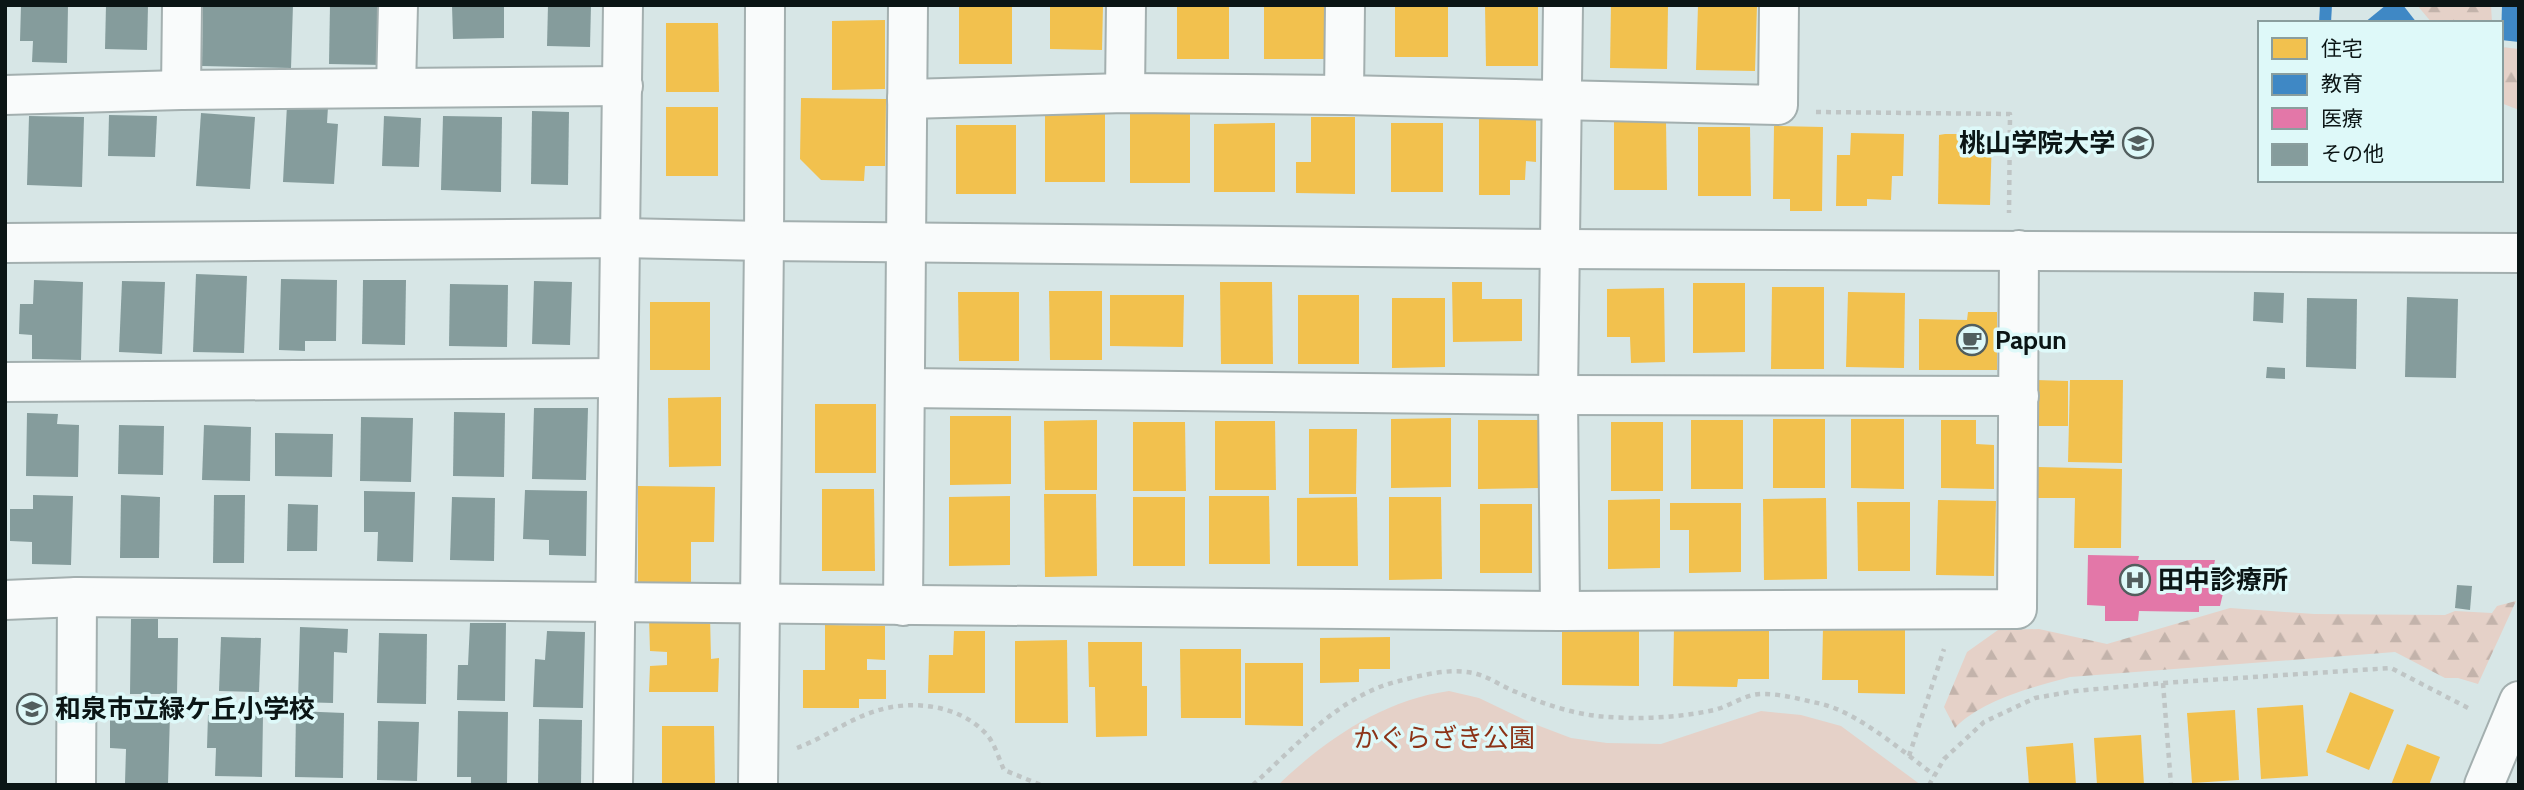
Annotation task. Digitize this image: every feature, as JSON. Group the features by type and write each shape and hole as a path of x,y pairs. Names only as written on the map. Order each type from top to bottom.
{"street":[{"path":"181,90 182,5"},
{"path":"396,88 398,5"},
{"path":"613,785 613,604 623,5"},
{"path":"758,768 765,5"},
{"path":"903,606 908,5"},
{"path":"1125,93 1126,5"},
{"path":"1344,95 1345,5"},
{"path":"1560,611 1558,395 1563,5"},
{"path":"907,100 1125,93 1778,105 1779,5"},
{"path":"5,94 622,86"},
{"path":"5,243 621,238 1561,249 2519,253"},
{"path":"5,600 77,597 1560,611 2017,609 2019,396 2014,250"},
{"path":"5,382 618,378"},
{"path":"905,388 1558,395 2019,396"},
{"path":"76,785 77,597"},
{"path":"2484,785 2519,701"}],"path":[{"path":"1778,105 1797,112 2010,114 2014,250"},
{"path":"1909,756 1958,608"},
{"path":"1929,785 1944,760 1984,722 2035,698 2075,691 2391,668 2470,709"},
{"path":"1253,785 1330,715 1394,682 1456,671 1478,674 1517,693 1559,708 1596,716 1642,718 1684,714 1716,709 1751,695 1765,694 1826,705 1848,715 1934,775"},
{"path":"2163,683 2171,785"},
{"path":"758,768 875,711 899,706 928,707 954,712 974,723 989,737 1004,770 1041,785"}],"green space":[{"path":"2417,5 2491,5 2492,21 2430,21"},
{"path":"2503,47 2519,49 2519,110 2503,104"},
{"path":"2516,601 2478,684 2458,678 2445,678 2395,652 2070,677 1993,702 1955,728 1944,707 1967,652 1998,630 2039,629 2107,644 2230,608 2314,614 2445,615 2455,611 2492,613 2497,606"},
{"name":"かぐらざき公園","path":"1449,691 1479,698 1571,738 1607,743 1661,744 1761,711 1801,715 1841,726 1921,785 1278,785 1315,753 1356,724 1401,703"}],"building: 住宅":[{"path":"959,5 1012,5 1012,64 959,64"},
{"path":"1050,5 1103,5 1102,50 1050,49"},
{"path":"1177,5 1229,5 1229,59 1177,59"},
{"path":"1264,5 1324,5 1324,59 1264,59"},
{"path":"1395,5 1448,5 1448,57 1395,57"},
{"path":"1485,5 1538,5 1538,66 1486,66"},
{"path":"1611,5 1668,5 1667,69 1610,68"},
{"path":"1698,5 1757,5 1755,71 1696,70"},
{"path":"885,20 885,89 832,90 832,21"},
{"path":"666,23 718,23 719,92 666,92"},
{"path":"801,98 886,99 885,166 865,166 864,181 821,180 800,159"},
{"path":"666,107 718,107 718,176 666,176"},
{"path":"1045,113 1105,113 1105,182 1045,182"},
{"path":"1130,114 1190,114 1190,183 1130,183"},
{"path":"1311,117 1355,117 1355,194 1296,193 1296,162 1311,162"},
{"path":"1479,117 1536,117 1536,162 1526,161 1525,180 1510,180 1510,195 1479,195"},
{"path":"1614,121 1666,121 1667,190 1614,190"},
{"path":"1275,123 1275,192 1214,192 1214,124"},
{"path":"1391,123 1443,123 1443,192 1391,192"},
{"path":"956,125 1016,125 1016,194 956,194"},
{"path":"1774,126 1823,127 1822,211 1790,211 1790,199 1773,199"},
{"path":"1698,127 1750,127 1751,196 1698,196"},
{"path":"1851,133 1904,134 1903,176 1892,176 1891,200 1867,199 1867,206 1836,206 1837,155 1850,155"},
{"path":"1992,134 1990,205 1938,204 1939,135"},
{"path":"1220,282 1272,282 1273,364 1221,364"},
{"path":"1452,282 1482,282 1482,299 1522,299 1522,341 1453,342"},
{"path":"1693,283 1745,283 1745,352 1693,353"},
{"path":"1772,287 1824,287 1824,369 1771,369"},
{"path":"1664,288 1665,362 1631,363 1630,337 1607,337 1607,289"},
{"path":"1049,291 1102,291 1102,360 1050,360"},
{"path":"958,292 1019,292 1019,361 959,361"},
{"path":"1848,292 1905,293 1904,368 1846,367"},
{"path":"1110,295 1184,295 1183,347 1110,346"},
{"path":"1298,295 1359,295 1359,364 1298,364"},
{"path":"1392,298 1445,298 1445,367 1392,368"},
{"path":"650,302 710,302 710,370 650,370"},
{"path":"1968,312 1997,312 1997,370 1919,370 1919,319 1967,320"},
{"path":"2036,380 2068,381 2068,426 2035,426"},
{"path":"2070,380 2123,380 2122,463 2068,462"},
{"path":"721,397 721,466 669,467 668,398"},
{"path":"815,404 876,404 876,473 815,473"},
{"path":"950,416 1011,416 1011,484 950,485"},
{"path":"1451,418 1451,487 1391,488 1391,419"},
{"path":"1773,419 1825,419 1825,488 1773,488"},
{"path":"1851,419 1904,419 1904,489 1851,488"},
{"path":"1097,420 1097,490 1045,490 1044,421"},
{"path":"1478,420 1539,420 1539,488 1478,489"},
{"path":"1691,420 1743,420 1743,489 1691,489"},
{"path":"1941,420 1976,420 1976,444 1994,445 1994,489 1941,488"},
{"path":"1215,421 1275,421 1276,490 1215,490"},
{"path":"1133,422 1185,422 1186,491 1133,491"},
{"path":"1611,422 1663,422 1663,491 1611,491"},
{"path":"1309,429 1357,429 1356,494 1309,494"},
{"path":"2038,467 2122,469 2121,548 2074,548 2075,498 2037,498"},
{"path":"638,486 715,487 714,542 691,542 691,586 638,586"},
{"path":"822,489 874,489 875,571 822,571"},
{"path":"1044,494 1096,494 1097,576 1045,577"},
{"path":"1010,496 1010,565 949,566 949,497"},
{"path":"1209,496 1269,496 1270,564 1209,564"},
{"path":"1133,497 1185,497 1185,566 1133,566"},
{"path":"1357,497 1358,566 1297,566 1297,498"},
{"path":"1389,497 1441,497 1442,579 1389,580"},
{"path":"1826,498 1827,579 1764,580 1763,499"},
{"path":"1660,499 1660,568 1608,569 1608,500"},
{"path":"1938,500 1996,501 1994,576 1936,575"},
{"path":"1857,502 1910,502 1910,571 1858,571"},
{"path":"1670,503 1741,503 1741,572 1689,573 1689,530 1670,530"},
{"path":"1480,504 1532,504 1532,573 1480,573"},
{"path":"710,616 711,659 719,658 718,692 649,692 650,666 667,665 667,652 650,651 649,617"},
{"path":"825,625 885,626 885,660 867,659 867,670 886,670 886,699 859,699 859,708 803,708 803,670 825,670"},
{"path":"1674,627 1769,628 1769,679 1738,679 1737,687 1673,686"},
{"path":"1823,627 1905,627 1905,694 1858,693 1858,680 1822,680"},
{"path":"1562,629 1639,629 1639,686 1562,685"},
{"path":"954,631 985,631 985,693 928,693 929,655 953,655"},
{"path":"1390,637 1390,669 1359,669 1359,682 1320,683 1320,638"},
{"path":"1067,640 1068,723 1015,723 1015,641"},
{"path":"1088,642 1142,642 1142,686 1147,686 1147,736 1096,737 1095,687 1089,687"},
{"path":"1180,649 1241,649 1241,718 1181,718"},
{"path":"1245,663 1303,663 1303,726 1245,725"},
{"path":"2350,692 2394,710 2369,770 2326,752"},
{"path":"2303,705 2308,776 2261,779 2257,708"},
{"path":"2235,710 2239,780 2192,783 2187,713"},
{"path":"662,726 714,726 715,785 662,785"},
{"path":"2141,735 2144,785 2097,785 2094,738"},
{"path":"2073,743 2076,785 2029,785 2026,747"},
{"path":"2407,744 2440,757 2429,785 2391,785"}],"building: 教育":[{"path":"2320,5 2332,5 2331,21 2319,21"},
{"path":"2386,5 2403,5 2415,21 2366,21"},
{"path":"2502,5 2519,5 2519,42 2503,40"}],"building: 医療":[{"path":"2088,555 2139,556 2138,560 2215,560 2214,565 2219,564 2225,585 2220,606 2199,606 2199,612 2139,611 2138,621 2105,621 2105,606 2087,605"}],"building: その他":[{"path":"21,5 68,5 67,63 32,62 33,41 20,41"},
{"path":"106,5 148,5 147,50 105,49"},
{"path":"203,5 293,5 291,68 202,66"},
{"path":"330,5 385,5 383,65 329,64"},
{"path":"452,5 504,5 504,38 453,39"},
{"path":"548,5 591,5 590,47 547,46"},
{"path":"287,105 328,107 327,123 338,124 334,184 283,182"},
{"path":"532,111 569,112 568,185 531,184"},
{"path":"201,113 255,117 250,189 196,186"},
{"path":"109,115 157,116 155,157 108,156"},
{"path":"29,116 84,117 82,187 27,185"},
{"path":"384,116 421,118 419,167 382,166"},
{"path":"443,116 502,117 501,192 441,190"},
{"path":"196,274 247,276 244,353 193,352"},
{"path":"281,279 337,280 336,341 305,341 305,351 279,350"},
{"path":"34,280 83,282 81,360 32,359 32,335 19,334 20,304 33,304"},
{"path":"363,280 406,280 405,345 362,344"},
{"path":"122,281 165,282 162,354 119,352"},
{"path":"534,281 572,282 570,345 532,344"},
{"path":"450,284 508,285 507,347 449,346"},
{"path":"2254,292 2284,293 2283,323 2253,321"},
{"path":"2407,297 2458,299 2456,378 2405,377"},
{"path":"2307,298 2357,299 2356,369 2306,367"},
{"path":"2267,367 2285,368 2285,379 2266,378"},
{"path":"534,408 588,408 586,480 532,479"},
{"path":"454,412 505,413 504,477 453,476"},
{"path":"27,413 58,414 57,424 79,425 78,477 26,476"},
{"path":"361,417 413,418 411,482 360,481"},
{"path":"119,425 164,426 163,475 118,474"},
{"path":"204,425 251,427 250,481 202,480"},
{"path":"275,433 333,434 332,477 275,476"},
{"path":"525,490 587,491 586,556 549,555 549,540 523,539"},
{"path":"364,491 415,492 413,562 377,561 378,532 364,532"},
{"path":"33,495 73,496 71,565 32,564 32,542 10,541 10,509 33,509"},
{"path":"121,495 160,497 159,558 120,558"},
{"path":"214,495 245,495 244,563 213,563"},
{"path":"452,497 495,498 494,561 450,560"},
{"path":"288,504 318,505 317,551 287,551"},
{"path":"2457,585 2472,586 2470,610 2455,608"},
{"path":"131,619 158,619 158,638 178,638 177,694 130,694"},
{"path":"470,623 506,623 505,701 457,700 458,665 468,665"},
{"path":"300,627 348,629 347,653 334,652 333,703 298,702"},
{"path":"547,631 585,632 583,708 533,707 535,659 545,660"},
{"path":"379,633 427,634 426,704 377,703"},
{"path":"221,637 261,638 259,692 219,691"},
{"path":"296,711 344,713 343,778 295,777"},
{"path":"458,711 508,712 507,785 471,785 471,777 457,777"},
{"path":"110,713 170,714 168,784 125,783 126,749 110,748"},
{"path":"208,715 263,716 262,777 215,776 216,748 207,748"},
{"path":"539,719 582,720 581,785 538,785"},
{"path":"378,721 419,722 417,781 377,780"}],"place":[{"name":"桃山学院大学","path":"2138,143"},
{"name":"Papun","path":"1972,340"},
{"name":"田中診療所","path":"2135,580"},
{"name":"和泉市立緑ケ丘小学校","path":"32,709"}]}
